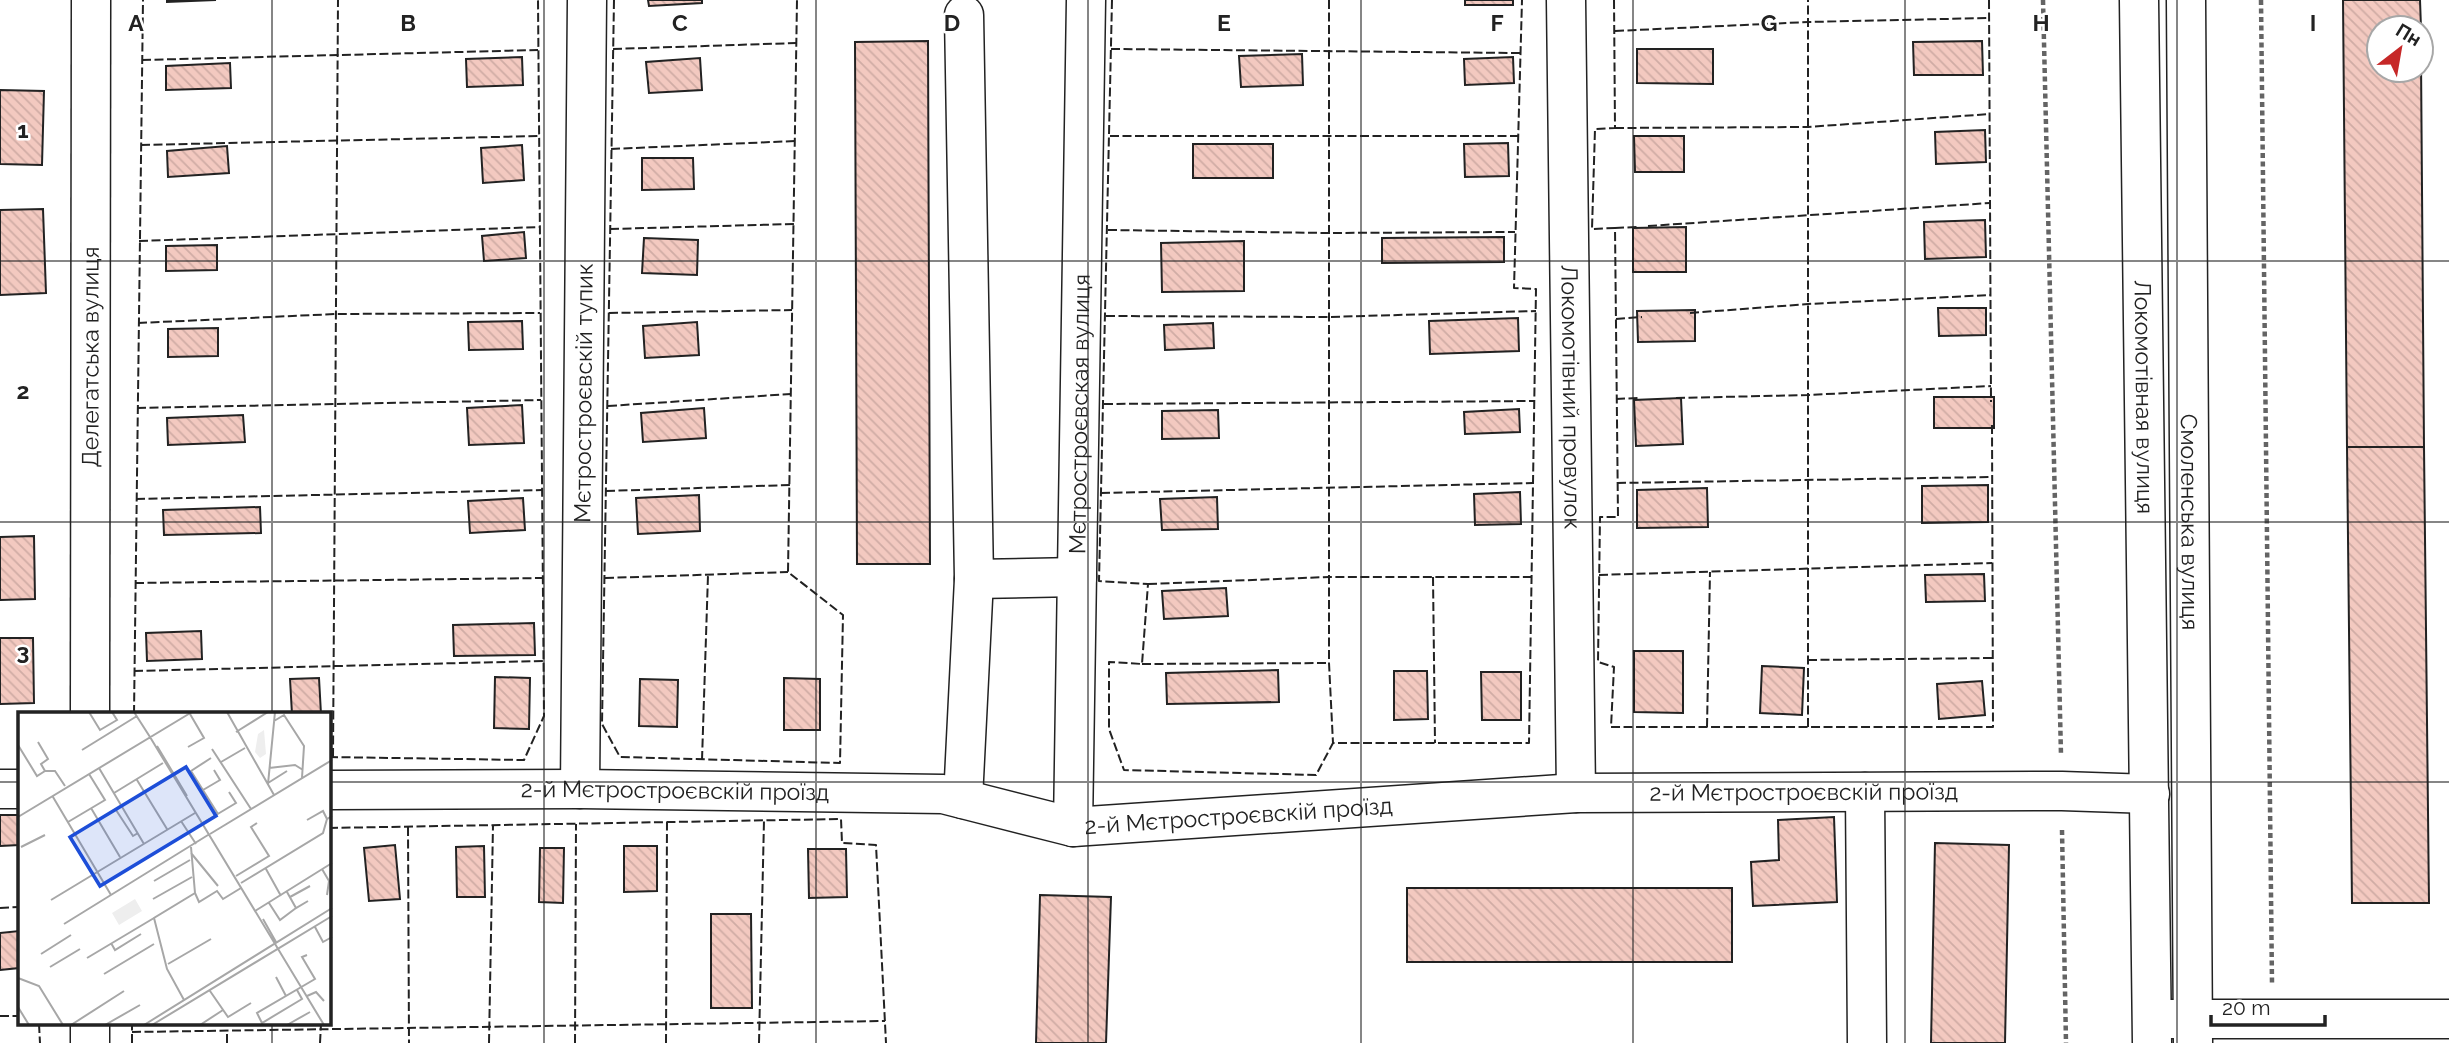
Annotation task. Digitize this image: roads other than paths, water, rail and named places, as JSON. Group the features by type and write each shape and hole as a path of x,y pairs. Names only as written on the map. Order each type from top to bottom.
{"street":[{"name":"Делегатська вулиця","path":"90,712 91,0"},
{"name":"Мєтростроєвскій тупик","path":"580,789 587,0"},
{"name":"Мєтростроєвская вулиця","path":"1073,827 1086,0"},
{"name":"Локомотівний провулок","path":"1566,0 1576,793"},
{"name":"Локомотівная вулиця","path":"2139,0 2150,794"},
{"name":"Смоленська вулиця","path":"2186,0 2193,1031"},
{"path":"962,799 974,579 964,15"},
{"path":"974,579 1077,577"},
{"path":"0,789 18,789"},
{"name":"2-й Мєтростроєвскій проїзд","path":"331,790 580,789 943,794 1073,827 1576,793 2062,791 2150,794"},
{"path":"1865,792 1867,1043"},
{"path":"2150,794 2152,1031 2193,1031 2272,1020 2449,1019"}]}
